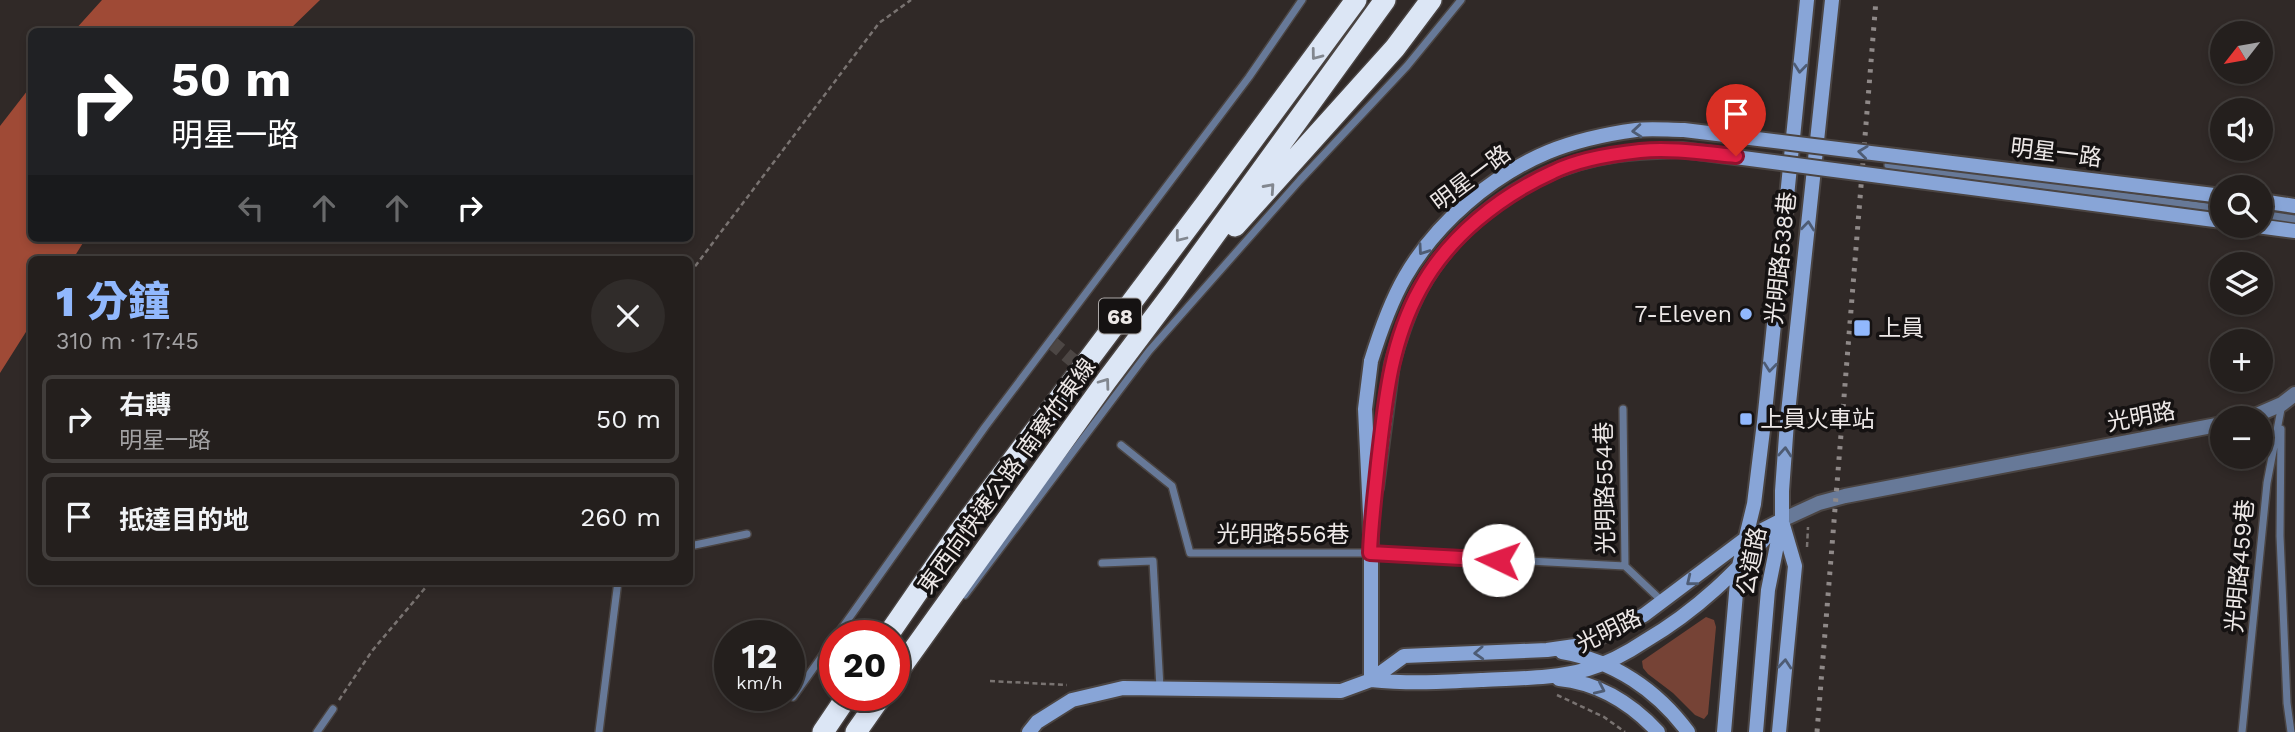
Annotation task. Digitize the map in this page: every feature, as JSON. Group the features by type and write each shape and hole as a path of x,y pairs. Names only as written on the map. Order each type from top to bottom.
{"highway":[{"name":"東西向快速公路 南寮竹東線","path":"898,620 959,532 1208,202 1356,0"},
{"name":"東西向快速公路 南寮竹東線","path":"910,655 1385,0"},
{"path":"1174,291 1325,128 1395,48 1431,0"},
{"path":"823,732 837,711"},
{"path":"856,732 871,711"}],"street":[{"name":"光明路538巷","path":"1743,546 1754,504 1764,422 1807,0"},
{"name":"光明路538巷","path":"1782,520 1787,422 1832,0"},
{"name":"明星一路","path":"1371,535 1365,409 1371,361 1384,319 1405,276 1432,239 1460,210 1500,178 1547,152 1592,138 1638,130 1684,130 2210,196"},
{"name":"明星一路","path":"1371,680 1371,535 1392,364 1403,326 1420,288 1444,253 1474,223 1511,195 1555,171 1595,158 1641,151 1682,150 2210,219"},
{"path":"2273,203 2295,206"},
{"path":"2273,228 2295,231"},
{"path":"2273,408 2295,394"},
{"name":"光明路","path":"1029,732 1037,722 1072,700 1123,688 1341,691 1371,680 1404,656 1547,650 1575,646 1597,639 1644,615 1782,520 1835,498 2210,426"},
{"name":"光明路","path":"1371,680 1406,684 1533,677 1586,670 1605,664 1689,613 1709,597 1738,570 1782,520"},
{"name":"公道路","path":"1756,732 1768,590 1782,520"},
{"name":"公道路","path":"1779,732 1795,566 1782,520"},
{"name":"公道路","path":"1724,732 1738,570 1743,546"},
{"path":"1547,650 1579,655 1605,664 1647,689 1688,732"},
{"path":"1533,677 1590,684 1631,707 1658,732"}],"lane":[{"path":"848,620 985,427 1249,77 1302,0"},
{"path":"960,603 1149,351 1300,180 1407,66 1461,0"},
{"path":"1888,165 2210,207"},
{"path":"2273,216 2295,219"},
{"path":"2283,404 2280,536 2287,703 2291,732"},
{"name":"光明路459巷","path":"2242,732 2267,483 2283,404"},
{"name":"光明路554巷","path":"1623,409 1625,566"},
{"name":"光明路556巷","path":"1121,445 1172,486 1190,553 1370,553 1625,566"},
{"path":"693,545 747,534"},
{"path":"1102,563 1153,561 1160,688"},
{"path":"1625,566 1664,602"},
{"path":"599,732 617,585"},
{"path":"805,680 819,661"},
{"path":"317,732 333,709"},
{"path":"865,732 880,711"}],"path":[{"path":"693,270 879,23 911,0"},
{"path":"333,709 372,651 428,585"},
{"path":"989,681 1069,685"},
{"path":"1547,692 1586,707 1625,732"}],"shaded area":[{"path":"102,0 320,0 291,28 77,28"},
{"path":"28,90 28,242 84,242 75,256 28,256 28,329 0,373 0,126"},
{"path":"1706,617 1714,620 1716,627 1708,714 1704,719 1695,715 1673,693 1648,674 1642,661"}],"tunnel":[{"path":"1050,341 1109,391"}],"railway":[{"path":"1817,732 1876,0"}],"place":[{"name":"7-Eleven","path":"1746,314"},
{"name":"上員","path":"1862,328"},
{"name":"上員火車站","path":"1746,419"}],"route":[{"path":"1498,560 1370,553 1392,364 1403,326 1420,288 1444,253 1474,223 1511,195 1555,171 1595,158 1641,151 1682,150 1736,156"}]}
